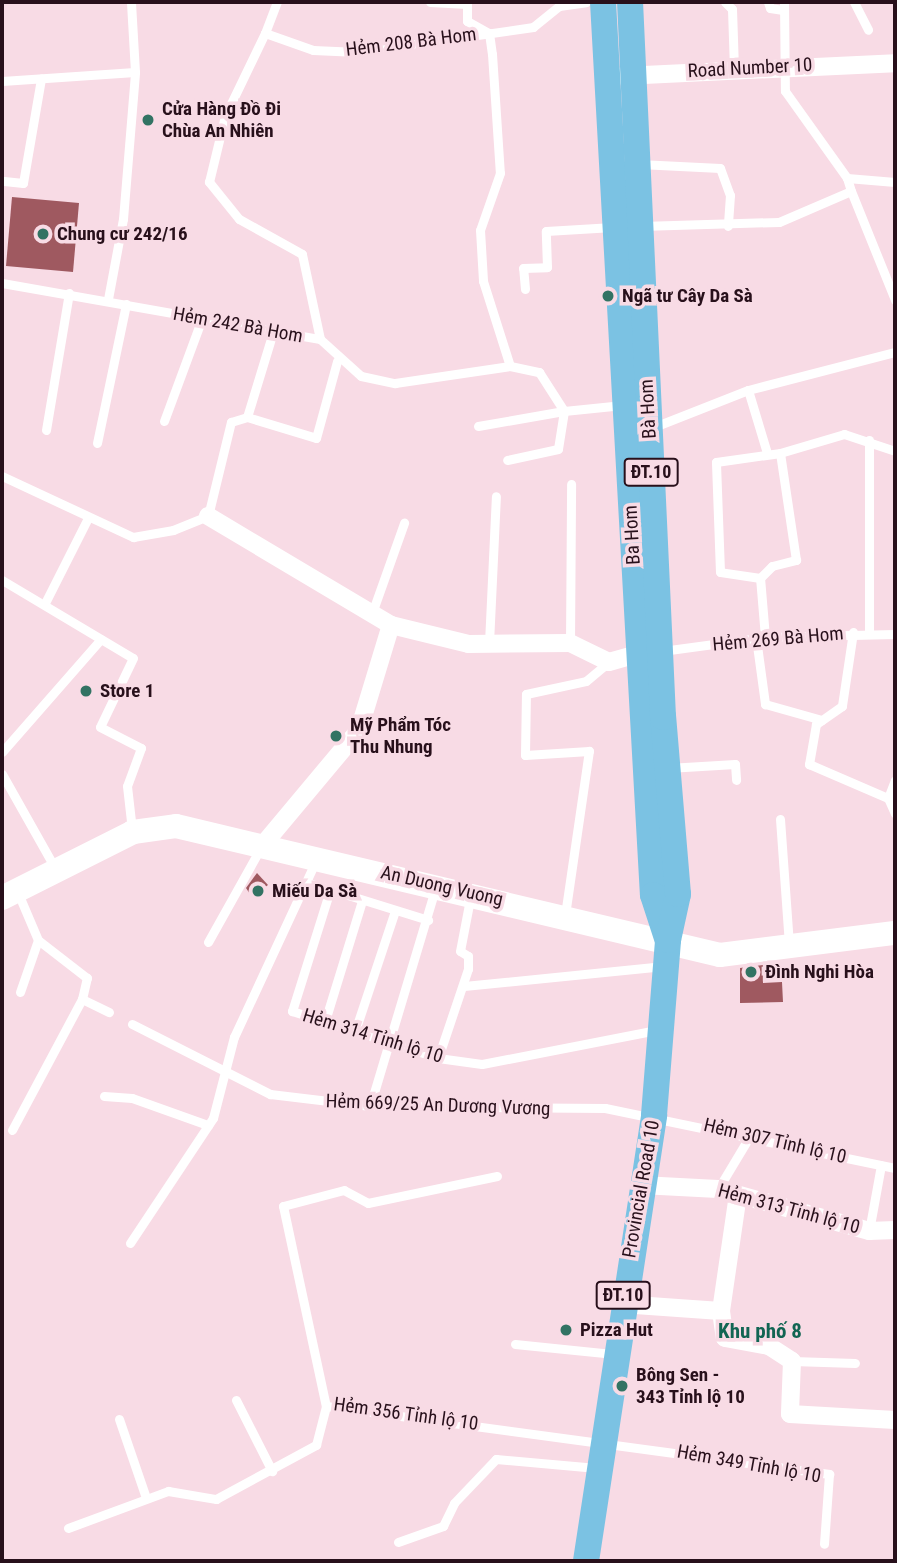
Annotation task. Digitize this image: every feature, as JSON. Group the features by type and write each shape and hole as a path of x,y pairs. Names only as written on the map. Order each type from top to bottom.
{"main road":[{"name":"Ba Hom","path":"603,2 606,77 627,226 625,405 650,651 653,895 668,940"},
{"name":"Bà Hom","path":"630,2 638,163 627,226 649,429 650,651 667,769 678,894 668,940"},
{"name":"An Duong Vuong","path":"10,895 132,832 176,826 471,892 720,955 895,933"},
{"name":"Provincial Road 10","path":"586,1561 621,1304 654,1115 668,940"}],"street":[{"name":"Road Number 10","path":"606,77 784,64 895,63"},
{"path":"208,516 391,625 489,643 570,643 609,662 650,651"},
{"path":"262,846 359,730 391,625"},
{"name":"Hẻm 313 Tỉnh lộ 10","path":"641,1185 718,1189 869,1231 895,1230"},
{"path":"738,1195 721,1311 725,1338 769,1346 792,1361 790,1414 895,1420"},
{"path":"621,1304 721,1311"}],"lane":[{"path":"108,299 135,72 131,2"},
{"path":"277,2 225,116 209,182 239,219 302,254 320,339"},
{"path":"430,2 467,3 467,21 489,33 500,173 480,230 483,281 510,366"},
{"name":"Hẻm 208 Bà Hom","path":"265,33 313,50 358,52 533,27 558,4 586,2"},
{"path":"724,2 732,9 734,68"},
{"path":"768,2 770,8 783,6 784,64 788,99 847,178 895,300"},
{"path":"854,2 868,30"},
{"path":"2,81 135,72"},
{"path":"2,192 3,181 23,183 41,79"},
{"path":"638,163 720,168 730,195 728,226"},
{"path":"847,178 895,183"},
{"path":"525,289 523,268 547,267 545,231 779,222 851,191"},
{"name":"Hẻm 242 Bà Hom","path":"2,283 108,299 272,335 320,339 337,361 360,376 395,383 510,366 539,372 564,411"},
{"path":"46,430 69,293"},
{"path":"97,443 126,304"},
{"path":"164,421 202,318"},
{"path":"247,417 272,335"},
{"path":"649,429 748,390 895,352"},
{"path":"2,476 87,520 133,537 208,516 231,422 247,417 316,438 337,361"},
{"path":"748,390 767,453"},
{"path":"478,426 564,411 625,405"},
{"path":"507,460 558,449 564,411"},
{"path":"760,578 720,572 716,462 780,453 844,433 895,451"},
{"path":"869,440 869,630"},
{"path":"780,453 796,560 772,566 760,578 765,704 822,720"},
{"path":"570,643 571,484"},
{"path":"489,643 496,496"},
{"path":"46,601 87,520"},
{"path":"372,614 404,523"},
{"path":"2,580 46,601 133,658 100,727 141,748 127,786 132,832"},
{"name":"Hẻm 269 Bà Hom","path":"650,651 761,638 869,630 895,634"},
{"path":"853,632 842,706 822,720 809,764 888,798 895,814"},
{"path":"2,752 101,639"},
{"path":"565,915 589,751 525,755 526,694 586,681 609,662"},
{"path":"667,769 735,764 736,780"},
{"path":"2,774 56,870"},
{"path":"888,798 895,780"},
{"path":"780,819 789,946"},
{"path":"208,942 262,846"},
{"path":"130,1243 208,1125 227,1071 234,1037 317,858"},
{"path":"306,881 428,920"},
{"path":"370,1106 386,1044 428,920 436,886"},
{"name":"Hẻm 314 Tỉnh lộ 10","path":"330,890 292,1011 386,1044 438,1058 482,1063 662,1029"},
{"path":"438,1058 464,986 468,956 460,951 471,892"},
{"path":"10,895 38,940 87,978 82,999 12,1130"},
{"path":"325,1021 362,901"},
{"path":"355,1031 395,911"},
{"path":"20,992 38,940"},
{"path":"464,986 666,966"},
{"path":"82,999 109,1012"},
{"name":"Hẻm 669/25 An Dương Vương","path":"132,1024 270,1094 370,1106 654,1115"},
{"path":"104,1096 132,1098 208,1125"},
{"name":"Hẻm 307 Tỉnh lộ 10","path":"654,1115 751,1134 895,1168"},
{"path":"718,1189 751,1134"},
{"path":"869,1231 881,1165"},
{"name":"Hẻm 356 Tỉnh lộ 10","path":"497,1176 368,1203 344,1190 283,1206 326,1406 602,1440"},
{"path":"516,1344 614,1354"},
{"path":"792,1361 855,1363"},
{"path":"236,1400 272,1471"},
{"path":"68,1528 168,1491 216,1499 316,1445 326,1406"},
{"path":"119,1419 146,1498"},
{"name":"Hẻm 349 Tỉnh lộ 10","path":"602,1440 828,1474 824,1544"},
{"path":"398,1542 443,1527 454,1503 496,1459 599,1468"}],"building":[{"name":"Chung cư 242/16","path":"12,197 79,203 73,272 6,266"},
{"path":"257,873 268,885 252,897 246,888"},
{"name":"Đình Nghi Hòa","path":"763,965 763,983 782,982 783,1002 740,1003 740,968"}],"place":[{"name":"Cửa Hàng Đồ Đi Chùa An Nhiên","path":"148,120"},
{"name":"Chung cư 242/16","path":"43,234"},
{"name":"Ngã tư Cây Da Sà","path":"608,296"},
{"name":"Store 1","path":"86,691"},
{"name":"Mỹ Phẩm Tóc Thu Nhung","path":"336,736"},
{"name":"Miếu Da Sà","path":"258,891"},
{"name":"Đình Nghi Hòa","path":"751,972"},
{"name":"Pizza Hut","path":"566,1330"},
{"name":"Bông Sen - 343 Tỉnh lộ 10","path":"622,1386"}],"district":[{"name":"Khu phố 8","path":"760,1331"}]}
